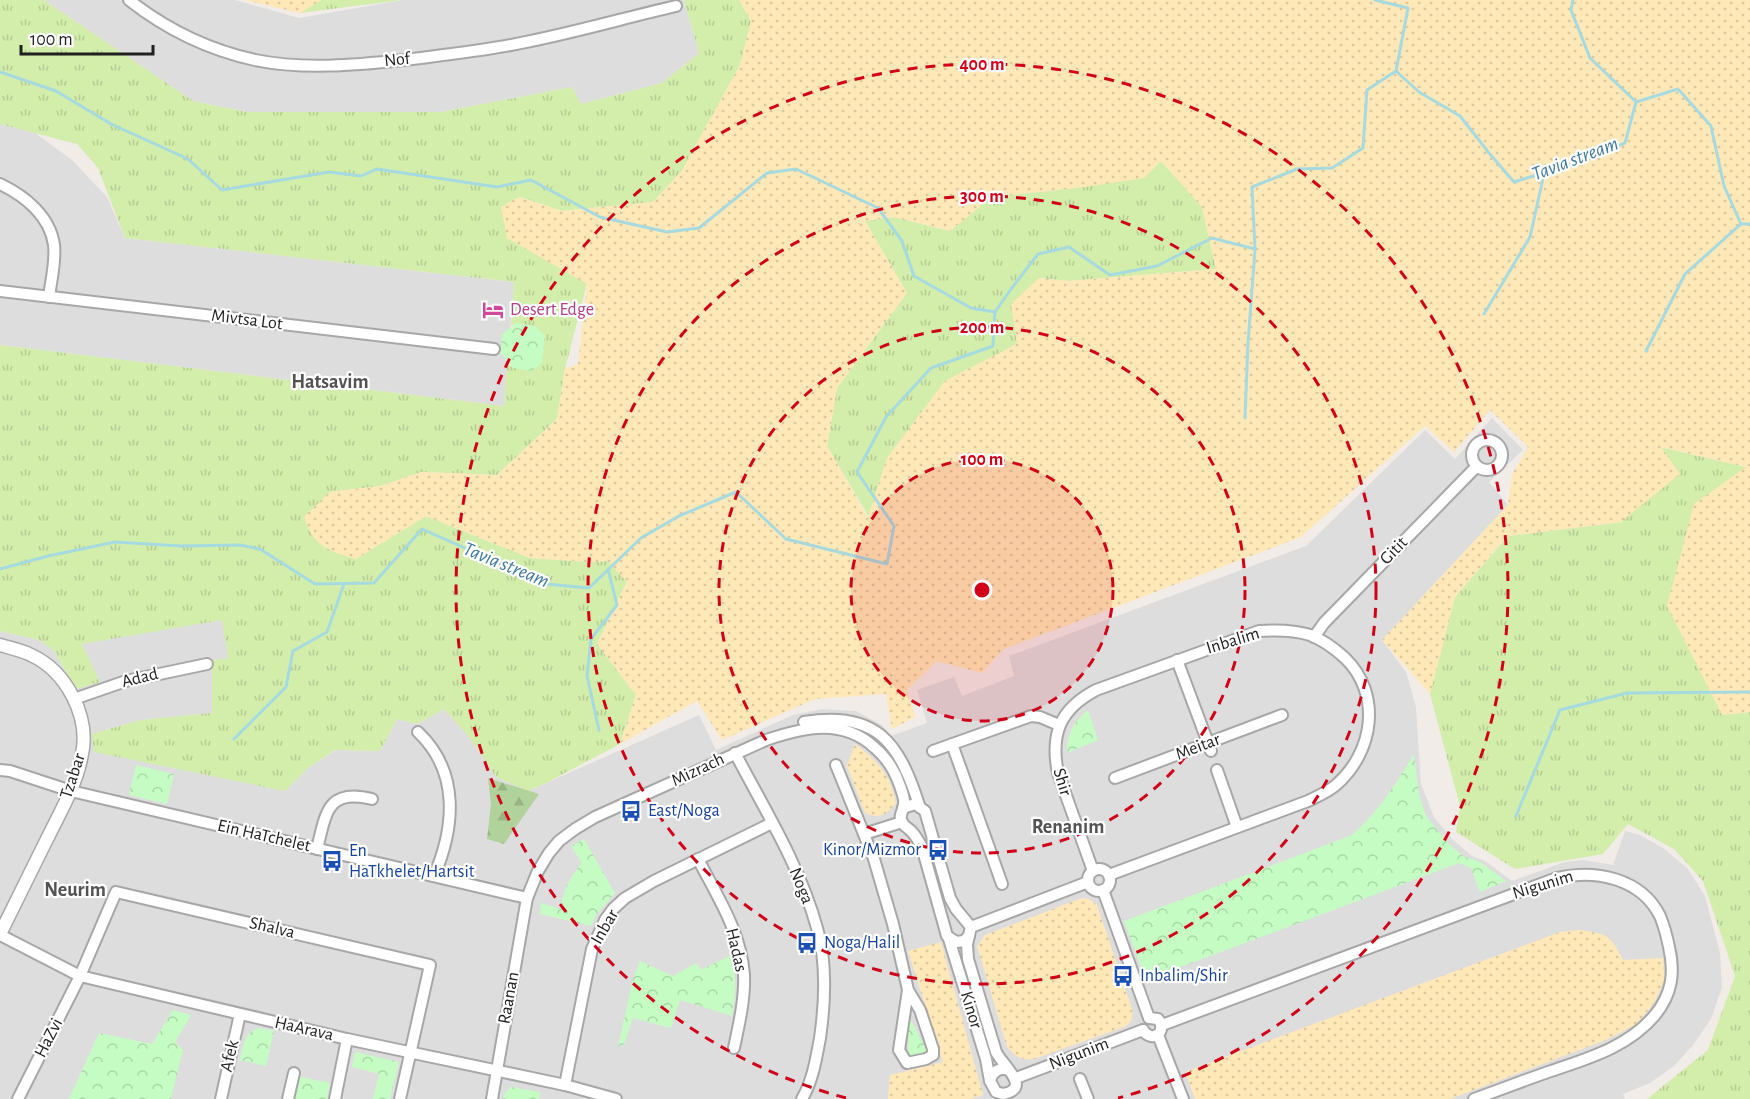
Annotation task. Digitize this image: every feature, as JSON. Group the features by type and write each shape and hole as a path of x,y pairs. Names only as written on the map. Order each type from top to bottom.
{"street":[{"name":"Nof","path":"129,0 159,21 203,45 254,60 299,65 380,62 497,48 676,6"},
{"path":"0,184 12,190 35,208 50,230 54,244 54,259 50,297"},
{"name":"Mivtsa Lot","path":"0,291 495,349"},
{"name":"Gitit","path":"1314,637 1324,623 1477,466"},
{"name":"Inbalim","path":"1059,725 1081,698 1096,690 1259,631 1299,632 1314,637 1338,652 1357,671 1367,691 1369,715 1361,753 1346,774 1325,793 1109,875"},
{"name":"Tzabar","path":"0,645 32,655 56,673 74,699 84,735 83,753 71,791 0,934"},
{"path":"1176,660 1209,747"},
{"name":"Adad","path":"74,699 126,681 207,663"},
{"name":"Meitar","path":"1115,778 1209,747 1282,715"},
{"path":"933,751 1031,716 1040,717 1059,725"},
{"name":"Mizrach","path":"527,898 538,871 549,853 560,840 575,829 595,817 786,728 805,722 833,719 855,721 880,735 897,753 911,780 919,805"},
{"name":"Shir","path":"1059,725 1055,748 1058,773 1093,871"},
{"name":"Mizrach","path":"735,753 766,740 800,730 828,727 851,732 872,745 887,760 900,784 903,808"},
{"path":"418,732 430,743 436,753 449,794 448,837 434,876"},
{"path":"952,744 1002,884"},
{"name":"Noga","path":"735,753 802,884 818,929 824,979 821,1031 812,1076 802,1099"},
{"path":"836,765 882,884 908,990 920,1010 933,1049 933,1055 926,1059 907,1063 899,1050 908,990"},
{"name":"Ein HaTchelet","path":"0,770 71,791 527,898"},
{"path":"1216,770 1237,827"},
{"path":"317,849 325,817 333,803 351,795 372,799"},
{"path":"864,834 905,825 919,828 926,819 919,805 911,804 903,808 900,815 905,825"},
{"name":"Kinor","path":"926,819 950,898 968,927 966,951 996,1052 1002,1063 1013,1074"},
{"name":"Inbar","path":"565,1085 592,949 605,920 613,909 625,898 772,823"},
{"name":"Kinor","path":"905,825 922,847 986,1059 993,1090"},
{"name":"Hadas","path":"698,859 728,917 741,955 744,976 743,999 734,1048"},
{"path":"1101,869 1109,875 1108,885 1103,890 1094,890 1088,882 1089,875 1093,871 1101,869"},
{"name":"Nigunim","path":"1160,1030 1571,874 1602,875 1635,889 1651,902 1660,917 1672,960 1673,980 1667,997 1642,1029 1604,1052 1474,1099"},
{"path":"968,927 952,918 947,934 960,942 968,927 1088,882"},
{"path":"1103,890 1149,1018"},
{"name":"Shalva","path":"80,976 116,891 430,965 410,1053"},
{"name":"Raanan","path":"492,1099 527,898"},
{"name":"HaArava","path":"0,934 80,976 346,1039 565,1085 616,1099"},
{"name":"HaZvi","path":"18,1099 80,976"},
{"name":"Afek","path":"221,1099 240,1014"},
{"path":"1160,1030 1149,1036 1143,1030 1144,1022 1149,1018 1155,1018 1160,1030 1183,1099"},
{"name":"Nigunim","path":"1013,1074 1143,1030"},
{"path":"335,1099 346,1039"},
{"path":"400,1099 410,1053"},
{"path":"1001,1069 1013,1074 1015,1086 1012,1095 1002,1095 993,1090 997,1070 1001,1069"},
{"path":"288,1099 294,1072"},
{"path":"1080,1079 1088,1099"}],"shaded area":[{"path":"44,0 235,0 299,18 403,0 684,0 699,53 662,83 581,104 572,87 441,112 247,112 193,101"},
{"path":"0,121 27,127 72,160 107,197 125,238 514,282 504,406 0,345"},
{"path":"1492,418 1523,450 1489,482 1508,505 1382,640 1406,672 1416,707 1421,784 1434,817 1452,839 1472,856 1485,861 1512,881 1565,862 1583,860 1613,865 1625,831 1640,835 1663,848 1688,869 1705,896 1720,953 1722,987 1711,1019 1693,1045 1674,1066 1650,1083 1623,1094 1625,1099 0,1099 0,631 39,640 54,651 76,689 81,644 222,619 229,659 212,661 213,713 140,720 92,734 285,791 308,768 336,750 380,751 397,719 417,724 444,709 469,737 496,777 535,788 699,715 716,750 793,715 823,709 856,711 882,725 891,736 927,723 917,690 954,677 962,696 1014,676 1009,656 1306,546 1425,430 1455,459"}],"green space":[{"path":"0,0 44,0 193,101 247,112 441,112 572,87 581,104 662,83 699,53 684,0 739,0 751,21 740,65 681,172 653,202 562,211 520,197 507,238 587,283 565,369 557,419 497,475 422,472 380,486 330,492 356,559 426,516 530,558 608,561 627,581 597,644 636,695 620,744 528,791 496,777 469,737 444,709 417,724 397,719 380,751 335,750 308,768 285,791 94,752 92,734 140,720 212,713 212,660 228,658 222,620 82,644 100,682 76,689 54,651 39,640 0,631 0,345 504,406 507,363 513,368 517,323 511,326 514,282 125,238 98,168 77,144 0,124"},
{"path":"321,0 402,0 300,13"},
{"path":"1161,161 1202,207 1216,269 1068,281 1039,278 1017,344 945,381 887,458 869,517 827,446 837,388 907,293 865,221 894,217 950,231 991,197 1058,190"},
{"path":"517,323 535,326 545,335 542,363 531,371 513,368 501,353 502,334"},
{"path":"1660,447 1746,467 1722,715 1750,712 1750,1099 1647,1099 1708,1050 1735,976 1703,881 1674,849 1628,824 1603,854 1515,869 1456,832 1460,806 1430,694 1455,597 1508,536 1622,522"},
{"path":"1088,710 1098,740 1067,753 1072,729"},
{"path":"1414,754 1419,795 1426,816 1447,842 1463,856 1480,862 1506,881 1480,892 1471,868 1459,863 1146,980 1124,921 1352,835 1379,807"},
{"path":"136,765 174,774 167,804 129,795"},
{"path":"488,778 539,794 504,844 487,839 491,804"},
{"path":"584,839 615,893 596,915 591,926 540,914 541,903 560,909 568,884 582,863 571,846"},
{"path":"733,954 735,985 732,1016 680,1000 671,1028 633,1018 624,1044 618,1047 633,979 640,961 673,976 696,963 701,970"},
{"path":"173,1010 191,1015 175,1042 183,1050 171,1099 69,1099 99,1033 152,1044"},
{"path":"909,1017 927,1051 918,1058 908,1058"},
{"path":"260,1028 274,1031 266,1066 240,1060 247,1036"},
{"path":"355,1052 399,1062 390,1099 373,1099 379,1074 352,1067"},
{"path":"296,1076 330,1083 327,1099 292,1099"},
{"path":"511,1087 540,1092 539,1099 503,1099"}],"sand":[{"path":"245,0 321,0 300,13"},
{"path":"739,0 1750,0 1750,712 1722,715 1667,606 1694,504 1746,467 1661,447 1680,474 1621,522 1507,536 1455,597 1430,694 1382,640 1508,505 1512,474 1528,447 1490,410 1454,452 1425,426 1301,537 1004,649 982,673 937,661 907,690 915,717 892,729 886,694 815,699 722,740 697,701 620,744 636,695 597,644 627,582 608,561 530,558 426,516 356,559 323,546 312,535 304,517 330,492 380,486 422,472 497,475 557,419 565,369 578,364 587,284 507,238 501,207 519,197 562,211 653,202 681,172 740,65 751,21","holes":["1161,161 1202,207 1216,269 1068,281 1039,278 1011,304 1017,344 945,381 887,458 868,517 827,446 837,388 907,293 865,221 894,217 950,231 991,197 1144,178"]},
{"path":"855,744 876,762 890,784 896,803 883,815 875,816 865,813 847,766"},
{"path":"1082,898 1089,899 1097,905 1131,1006 1132,1018 1124,1027 1034,1059 1022,1058 1007,1047 977,946 985,935"},
{"path":"1581,930 1608,938 1623,960 1663,958 1665,979 1654,1003 1637,1024 1606,1040 1450,1099 1195,1099 1185,1072 1560,932"},
{"path":"941,942 983,1095 970,1099 888,1099 890,1075 943,1062 908,951"}],"waterway":[{"path":"1375,0 1408,8 1396,71"},
{"path":"1573,0 1571,10 1590,58 1636,102"},
{"name":"Tavia stream","path":"0,569 115,542 181,546 240,545 260,549 315,584 374,583 422,529 546,584 589,588 641,538 679,516 736,492 786,539 887,564 894,526 857,472 886,417 931,368 993,346 995,312 1038,254 1069,247 1110,275 1157,266 1212,238 1255,249 1252,187 1297,169 1332,168 1363,148 1367,90 1396,71 1419,92 1460,116 1514,182 1585,160 1625,143 1636,102 1678,89 1711,126 1724,186 1741,224 1750,224"},
{"path":"0,72 56,91 111,124 188,159 222,190 329,172 361,176 377,169 497,187 531,180 600,217 667,232 699,228 767,173 796,169 878,208 902,241 914,276 971,308 995,312"},
{"path":"1484,314 1530,237 1544,174"},
{"path":"1646,351 1685,274 1741,224"},
{"path":"1245,418 1255,250"},
{"path":"599,730 587,676 591,639 617,605 608,569"},
{"path":"234,739 286,687 293,651 327,632 344,584"},
{"path":"1516,816 1560,710 1627,693 1750,692"}],"place":[{"name":"Desert Edge","path":"493,310"},
{"name":"East/Noga","path":"631,811"},
{"name":"Kinor/Mizmor","path":"938,850"},
{"name":"En HaTkhelet/Hartsit","path":"332,861"},
{"name":"Noga/Halil","path":"807,943"},
{"name":"Inbalim/Shir","path":"1123,976"}],"district":[{"name":"Hatsavim","path":"330,382"},
{"name":"Renanim","path":"1068,827"},
{"name":"Neurim","path":"75,890"}]}
